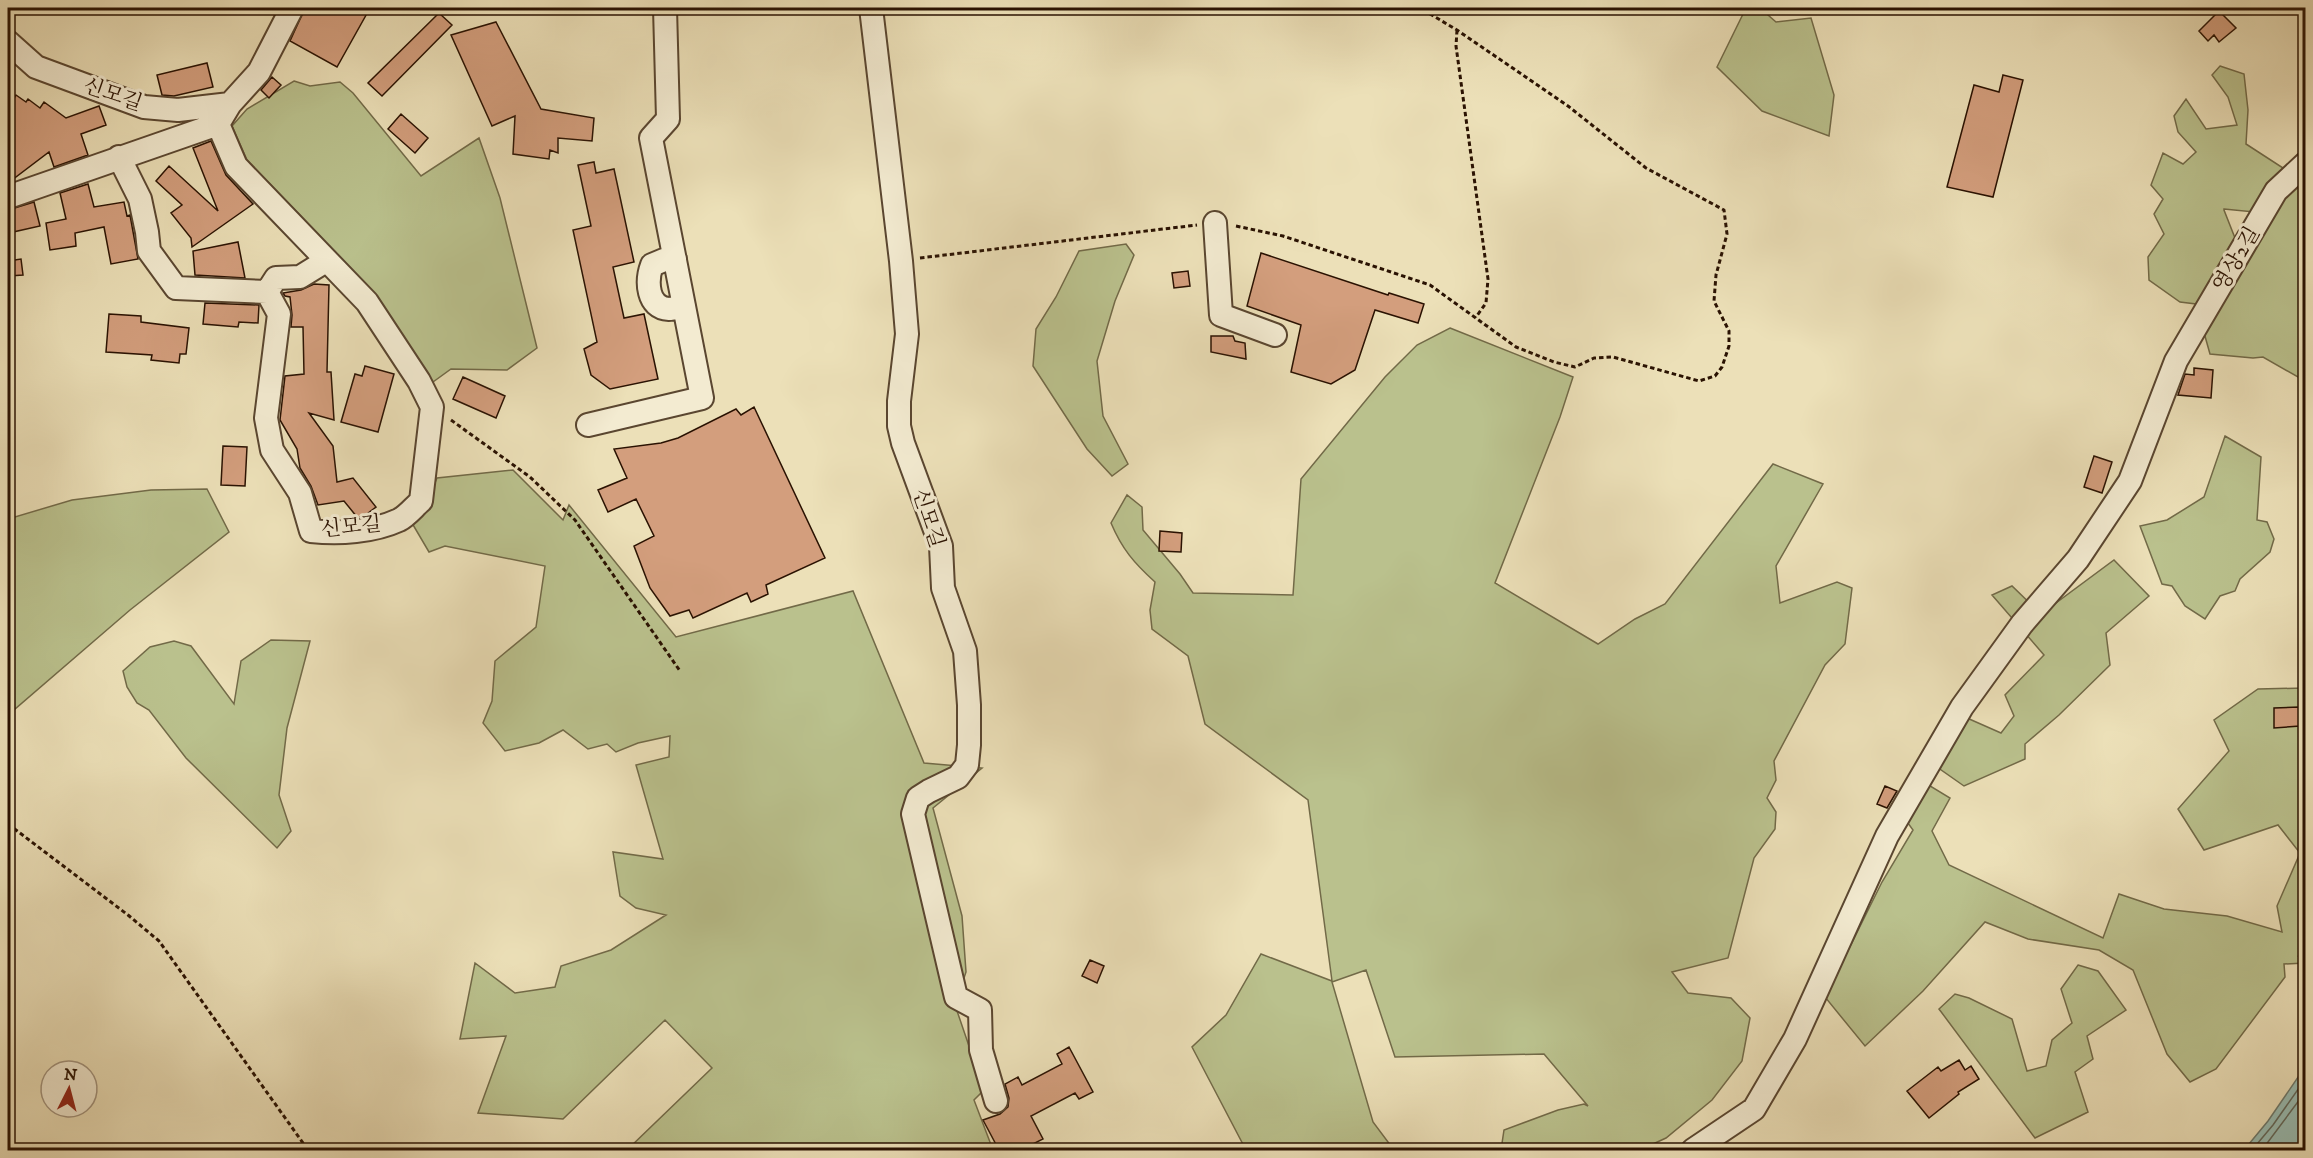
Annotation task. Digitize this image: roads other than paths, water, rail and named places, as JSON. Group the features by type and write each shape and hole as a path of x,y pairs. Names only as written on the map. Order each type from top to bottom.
{"street":[{"path":"8,197 218,124 230,104 260,72 292,8"},
{"path":"588,425 702,398 651,138 668,119 665,8"},
{"name":"신모길","path":"871,8 901,261 907,334 899,401 899,426 903,443 941,546 943,588 965,651 969,745 967,765 958,777 929,790 918,798 913,814 956,997 980,1010 981,1050 996,1101"},
{"name":"신모길","path":"8,42 36,67 144,106 178,110 230,104"},
{"path":"119,158 140,199 149,251 176,288 267,292 276,278 300,277 326,261 236,166 218,124"},
{"name":"영상2길","path":"1693,1150 1754,1109 1795,1039 1887,836 1962,707 2022,624 2078,559 2130,481 2176,361 2276,191 2306,163"},
{"path":"1215,223 1221,315 1275,335"},
{"path":"675,259 664,260 652,265 648,275 651,299 659,306 669,309 684,306"},
{"name":"신모길","path":"267,292 279,314 266,418 272,450 300,494 311,531 332,533 369,529 400,519 421,501 432,407 420,381 368,302 326,261"}],"water":[{"path":"2305,1067 2305,1150 2244,1150 2268,1121"}]}
